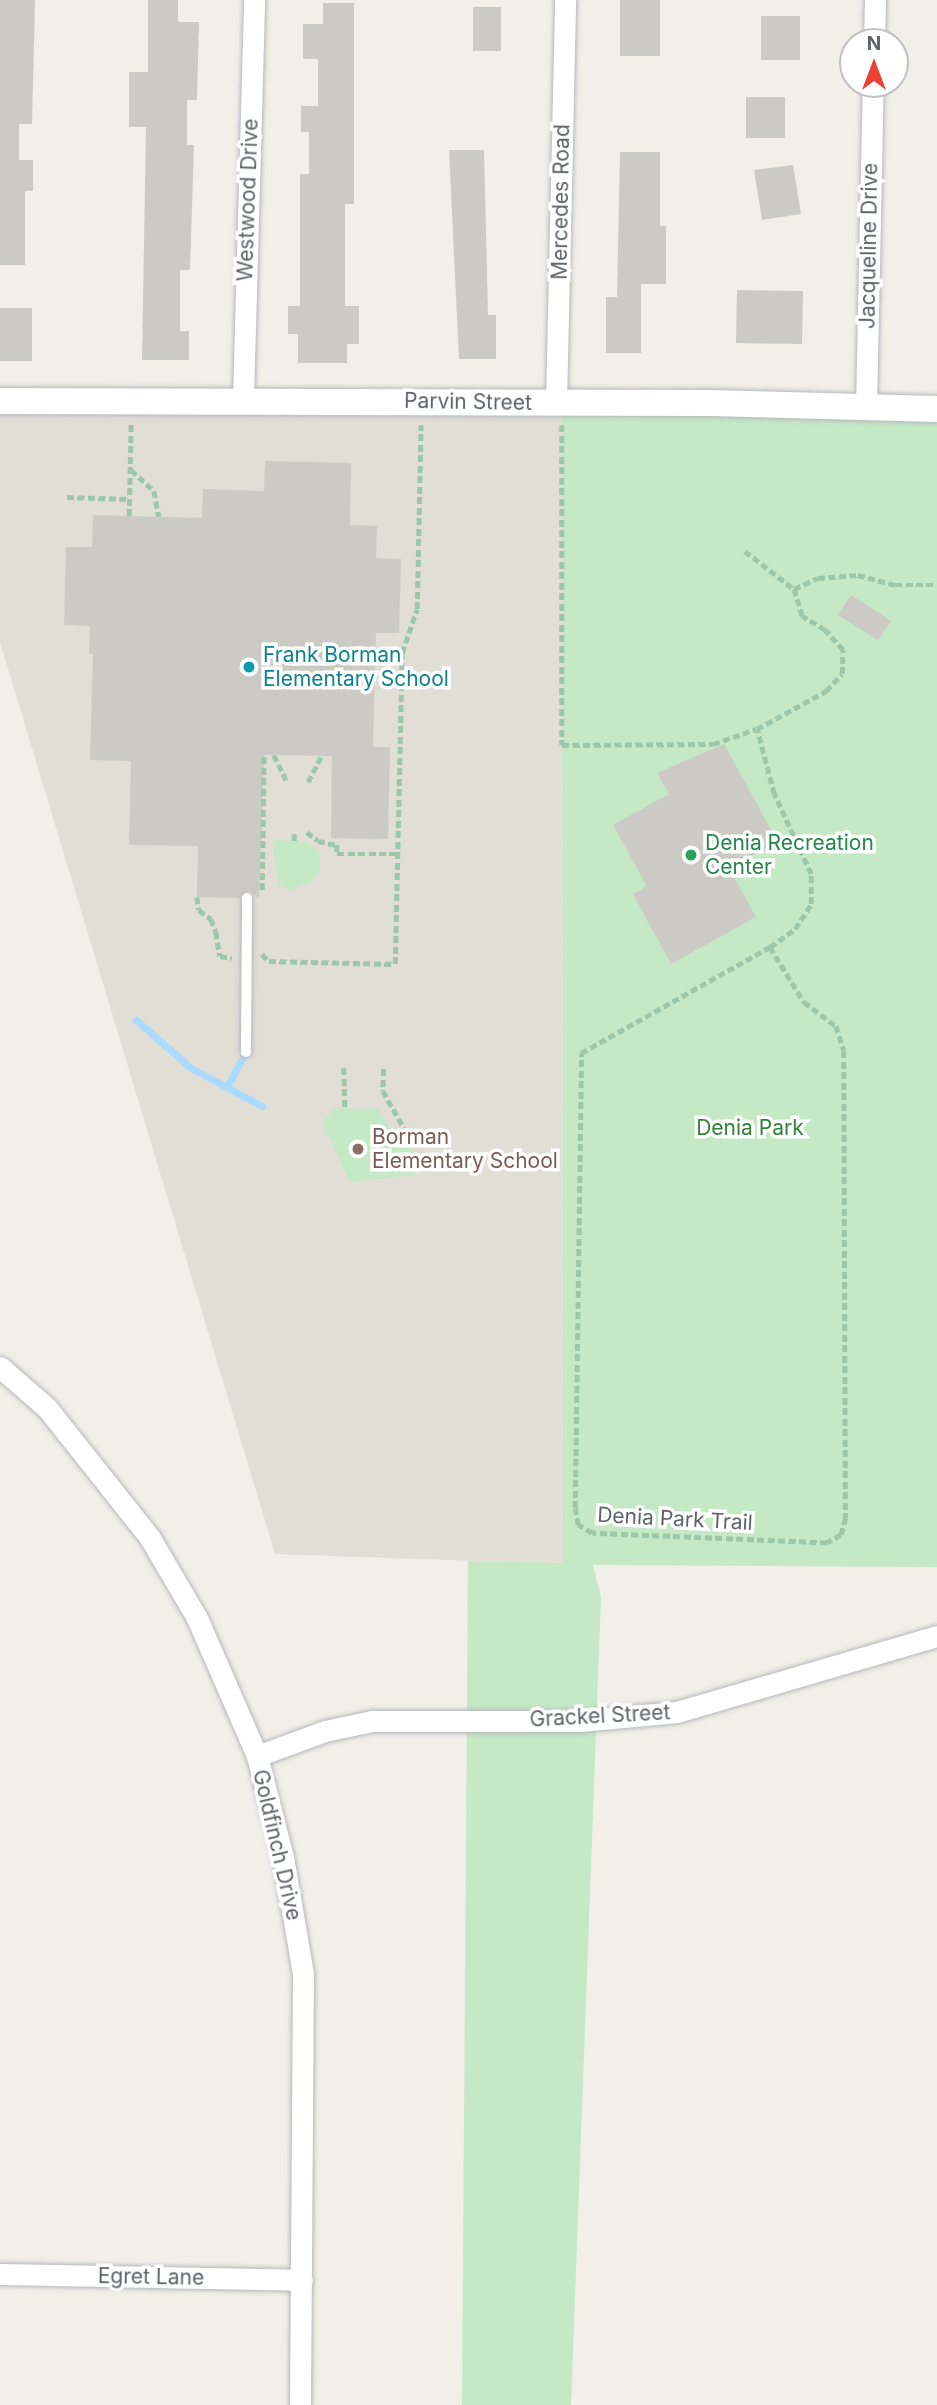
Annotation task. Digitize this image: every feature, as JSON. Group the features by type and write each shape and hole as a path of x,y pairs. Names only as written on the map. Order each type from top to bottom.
{"street":[{"name":"Westwood Drive","path":"243,399 254,0"},
{"name":"Mercedes Road","path":"559,403 565,0"},
{"path":"874,28 875,0"},
{"name":"Jacqueline Drive","path":"866,408 873,98"},
{"name":"Parvin Street","path":"0,401 243,399 937,409"},
{"name":"Goldfinch Drive","path":"0,1367 47,1408 150,1538 197,1618 257,1756 283,1857 303,1974 300,2405"},
{"name":"Grackel Street","path":"257,1756 325,1731 372,1721 580,1721 677,1712 937,1636"},
{"name":"Egret Lane","path":"0,2274 302,2280"}],"lane":[{"path":"246,1052 247,898"}],"path":[{"path":"559,403 562,745 713,744 757,729 826,691 842,674 843,650 825,630 802,616 794,589 745,551"},
{"path":"129,516 131,424"},
{"path":"261,939 261,953 269,961 395,964 401,653 417,609 421,425"},
{"path":"130,470 154,491 159,517"},
{"path":"67,497 129,499"},
{"path":"794,589 818,578 858,575 895,585 937,586"},
{"name":"Denia Park Trail","path":"757,729 774,794 811,874 811,904 795,929 770,947 581,1053 575,1508 578,1525 592,1533 827,1543 841,1535 846,1518 844,1051 836,1026 804,1002 770,947"},
{"path":"262,900 264,754"},
{"path":"274,755 288,782"},
{"path":"308,782 321,756"},
{"path":"307,832 318,841 337,845 337,853 397,854"},
{"path":"294,834 294,841"},
{"path":"197,897 198,910 211,919 220,956 247,959"},
{"path":"344,1068 345,1109"},
{"path":"384,1069 383,1091 404,1128"}],"shaded area":[{"name":"Borman Elementary School","path":"0,400 562,403 563,1564 275,1554 0,642"}],"green space":[{"name":"Denia Park","path":"562,403 937,409 937,1567 593,1565 601,1597 571,2405 462,2405 468,1561 563,1563"},
{"path":"272,840 306,841 320,851 320,871 313,881 291,890 279,886"},
{"path":"335,1108 379,1109 389,1128 413,1127 415,1175 350,1182 322,1122"}],"building":[{"path":"0,0 35,0 32,124 19,124 19,160 33,160 33,191 25,191 25,265 0,265"},
{"path":"148,0 178,0 178,22 199,22 197,100 187,100 187,145 194,145 190,270 180,270 180,331 189,331 189,360 142,360 146,127 129,127 129,72 148,72"},
{"path":"620,0 660,0 660,56 620,56"},
{"path":"323,3 354,3 354,204 345,204 345,306 359,306 359,344 347,344 347,363 298,363 298,334 288,334 288,306 300,306 300,174 309,174 309,132 301,132 301,106 318,106 318,59 303,59 303,24 323,24"},
{"path":"473,7 501,7 501,51 473,51"},
{"path":"761,16 800,16 800,60 761,60"},
{"path":"746,97 785,97 785,138 746,138"},
{"path":"449,150 484,150 488,315 496,315 496,359 459,359"},
{"path":"620,152 660,152 660,226 666,226 666,284 641,284 641,353 606,353 606,297 617,297"},
{"path":"793,165 801,214 762,220 754,170"},
{"path":"737,290 803,291 802,344 736,343"},
{"path":"0,308 32,308 32,361 0,361"},
{"name":"Frank Borman Elementary School","path":"265,461 351,463 350,525 377,526 376,558 401,559 399,633 376,633 373,747 390,747 388,839 331,838 332,756 264,755 259,898 248,890 239,898 197,897 198,846 129,845 131,761 90,760 93,654 89,654 90,626 64,625 66,547 92,547 93,515 202,518 203,489 264,491"},
{"path":"851,595 891,621 878,640 838,615"},
{"name":"Denia Recreation Center","path":"724,744 778,842 729,868 756,917 671,964 633,894 647,886 613,825 669,794 657,773"}],"waterway":[{"path":"136,1020 191,1068 262,1106"},
{"path":"227,1087 246,1052"}],"place":[{"name":"Frank Borman Elementary School","path":"249,667"},
{"name":"Denia Recreation Center","path":"691,855"},
{"name":"Borman Elementary School","path":"358,1149"}]}
